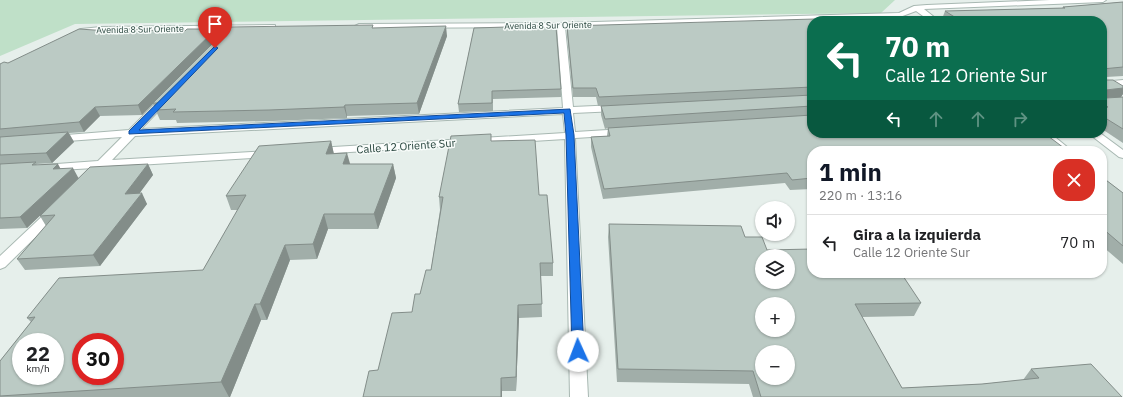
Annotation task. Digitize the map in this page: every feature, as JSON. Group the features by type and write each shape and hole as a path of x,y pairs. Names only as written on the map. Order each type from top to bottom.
{"street":[{"name":"Avenida 8 Sur Oriente","path":"866,16 900,15 917,8 1103,0"},
{"path":"917,8 928,16"},
{"name":"Avenida 8 Sur Oriente","path":"355,26 561,25 807,18"},
{"path":"561,25 570,135 579,397"},
{"path":"224,38 235,27"},
{"name":"Avenida 8 Sur Oriente","path":"68,38 81,31 101,29 283,27"},
{"path":"1107,85 1123,83"},
{"path":"90,176 175,88"},
{"path":"47,139 132,132 630,108"},
{"name":"Calle 12 Oriente Sur","path":"308,152 633,131"},
{"path":"1050,138 1061,146"},
{"path":"1100,138 1123,155"},
{"path":"31,168 276,154"},
{"path":"0,264 62,204"}],"green space":[{"path":"0,0 895,0 881,13 75,24 0,56"}],"building":[{"path":"1123,2 1123,67 1107,69 1107,16 953,16 945,11 1065,8 1063,7"},
{"path":"807,19 807,87 599,97 596,88 573,88 567,26"},
{"path":"373,25 372,28 446,26 417,103 345,105 344,107 269,110 173,112 176,109 156,110 161,103 153,103 229,27"},
{"path":"539,26 539,28 556,27 561,89 492,91 492,103 458,104 474,28"},
{"path":"114,28 184,32 187,29 216,29 138,105 95,107 79,122 0,129 0,64 4,62 8,63 79,29 109,31"},
{"path":"1107,80 1113,80 1123,86 1123,88 1107,90"},
{"path":"807,95 807,106 605,119 601,106"},
{"path":"1123,97 1123,129 1107,119 1107,98"},
{"path":"807,115 807,138 1051,138 1061,146 807,146 807,178 792,180 787,173 604,189 591,137 610,136 608,128"},
{"path":"68,132 46,153 0,155 0,137"},
{"path":"491,134 491,141 535,140 539,195 547,195 553,263 540,263 542,304 518,305 516,377 501,378 501,397 363,397 369,371 378,370 392,313 412,312 415,294 420,294 426,270 431,270 443,197 439,197 451,136"},
{"path":"331,141 326,154 347,153 343,164 393,164 374,214 324,214 313,244 285,245 260,304 255,304 221,382 0,396 0,361 12,346 12,385 64,385 64,333 22,333 35,317 27,318 59,278 203,270 246,195 226,196 259,146"},
{"path":"36,162 32,165 58,164 53,169 73,168 20,217 0,218 0,164"},
{"path":"148,164 125,194 142,193 93,255 17,259 55,215 40,216 90,167"},
{"path":"1107,181 1123,193 1123,246 1107,232"},
{"path":"609,224 741,226 745,237 755,237 755,241 764,241 767,249 755,249 755,289 795,289 795,249 807,249 807,278 904,278 921,303 855,304 902,388 982,384 1039,378 1031,369 1091,364 1122,397 761,397 757,385 795,385 795,345 755,345 755,378 753,371 618,369"}],"route":[{"path":"215,48 132,132 567,110 570,135 578,351"}]}
